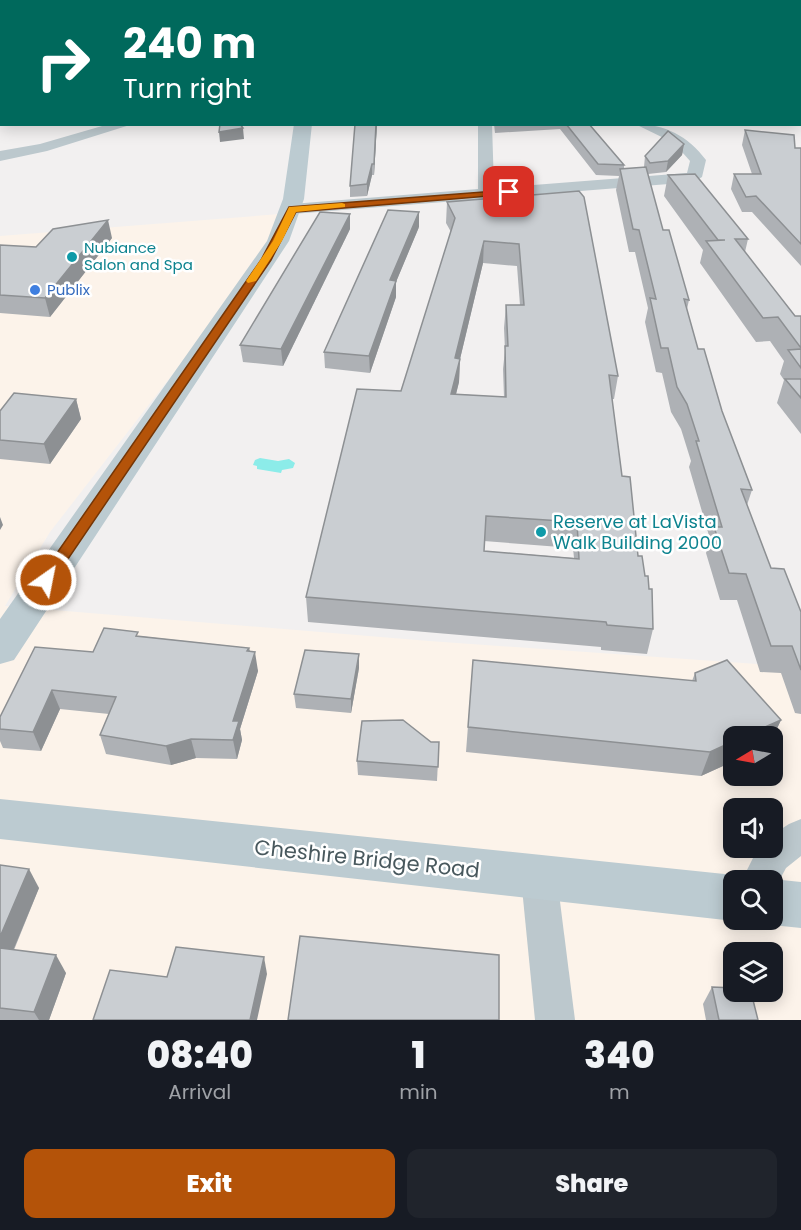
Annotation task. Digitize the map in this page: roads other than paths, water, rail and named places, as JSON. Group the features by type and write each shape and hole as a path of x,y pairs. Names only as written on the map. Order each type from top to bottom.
{"main road":[{"path":"0,649 84,522 266,260 292,209 300,176 303,126"},
{"name":"Cheshire Bridge Road","path":"0,819 723,897"},
{"path":"783,903 801,905"}],"street":[{"path":"0,156 42,148 119,126"},
{"path":"485,126 486,194"},
{"path":"292,209 694,177 698,160 692,153 679,140 647,126"},
{"path":"765,870 773,856 801,835"},
{"path":"539,878 555,1020"}],"water":[{"path":"260,458 278,461 289,459 295,463 293,468 282,470 281,473 257,469 257,466 253,465 255,460"}],"place":[{"name":"Nubiance Salon and Spa","path":"72,257"},
{"name":"Publix","path":"35,290"},
{"name":"Reserve at LaVista Walk Building 2000","path":"541,532"}]}
